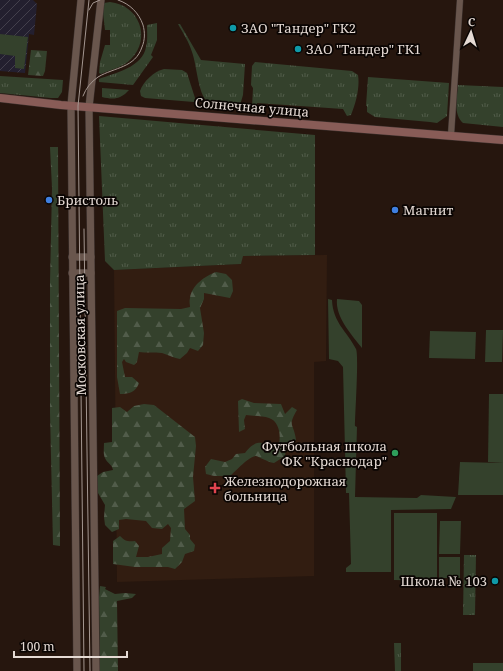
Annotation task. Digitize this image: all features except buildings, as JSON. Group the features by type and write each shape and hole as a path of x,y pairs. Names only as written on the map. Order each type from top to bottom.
{"main road":[{"name":"Солнечная улица","path":"0,98 503,140"}],"street":[{"name":"Московская улица","path":"77,671 71,105 81,0"},
{"name":"Московская улица","path":"96,671 90,106 101,0"},
{"path":"451,135 460,0"},
{"path":"72,257 91,257"},
{"path":"72,273 91,273"}],"shaded area":[{"path":"0,0 33,0 37,4 34,35 29,34 25,73 0,71"},
{"name":"Железнодорожная больница","path":"327,255 326,361 314,362 314,576 117,582 114,270 241,264 242,256"}],"green space":[{"path":"110,2 120,4 135,16 139,24 141,42 137,51 128,62 101,74 99,73 100,62 105,45 110,45 110,30 105,30 103,13 104,3"},
{"path":"157,23 157,40 151,55 153,57 133,85 99,82 99,79 120,72 140,60 144,54 147,44 147,25"},
{"path":"178,24 180,24 201,60 245,64 243,95 240,105 210,104 206,101 200,88 191,48"},
{"path":"0,34 28,37 24,69 15,68 15,56 0,54"},
{"path":"31,50 47,51 43,76 28,75"},
{"path":"255,62 352,71 358,75 358,90 351,115 347,116 343,109 257,103 256,108 252,107 252,66"},
{"path":"164,69 182,70 187,73 195,98 194,102 145,98 141,96 141,88 146,81 156,72"},
{"path":"0,76 63,80 62,92 58,98 0,93"},
{"path":"368,77 449,83 447,116 437,123 375,117 367,112"},
{"path":"458,85 503,87 503,127 463,123 457,110"},
{"path":"102,88 129,90 120,97 110,98 102,97"},
{"path":"99,116 315,135 315,255 243,256 241,264 114,270 105,261"},
{"path":"50,147 58,147 60,546 53,545 50,412 52,188"},
{"path":"216,272 226,274 232,280 233,291 230,298 204,293 204,299 200,308 204,333 203,345 198,351 190,348 180,359 162,353 139,352 137,362 134,365 126,362 124,359 122,362 125,377 132,377 139,383 136,389 132,392 120,394 117,377 117,311 125,308 181,309 190,307 191,293 193,289 203,279"},
{"path":"328,299 332,300 335,315 356,349 357,354 355,497 417,498 421,495 456,497 451,509 391,510 391,572 346,572 346,568 351,564 349,493 346,493 343,367 338,361 329,359"},
{"path":"337,299 359,301 362,305 362,348 341,319 337,306"},
{"path":"486,330 503,330 502,362 485,362"},
{"path":"430,331 476,332 475,359 429,358"},
{"path":"489,394 503,394 503,463 488,462"},
{"path":"242,399 254,403 281,404 285,414 292,407 297,410 292,419 296,440 286,449 285,456 274,463 256,456 246,461 230,476 214,476 206,474 205,467 211,459 225,462 232,459 236,454 245,453 249,448 257,443 279,443 280,436 277,425 269,418 246,415 244,420 245,429 239,432 238,401"},
{"path":"144,404 154,405 195,437 196,446 193,477 195,501 184,509 185,529 195,545 194,551 185,554 182,562 175,569 168,567 135,567 113,564 113,541 120,536 127,541 135,541 139,546 136,557 148,557 162,554 162,548 170,541 171,528 168,524 162,529 152,528 146,521 126,519 119,520 119,529 112,532 105,525 105,505 98,493 97,476 103,472 113,470 112,466 104,455 104,443 112,442 112,408 120,407 127,412 134,406"},
{"path":"460,462 503,463 503,495 458,495"},
{"path":"394,513 437,513 437,581 394,580"},
{"path":"440,521 461,521 460,554 439,554"},
{"path":"464,555 476,555 475,615 463,615"},
{"path":"439,557 460,557 460,578 439,578"},
{"path":"100,586 106,587 105,589 115,594 136,594 132,598 117,601 118,671 100,671"},
{"path":"394,643 401,643 401,671 395,671"},
{"path":"473,663 503,663 503,671 473,671"}],"tram line":[{"path":"84,671 78,106 89,0"},
{"path":"89,10 93,3 100,0"},
{"path":"83,96 89,85 98,77 124,66 135,59 143,44 144,30 139,17 130,7 118,0"},
{"path":"84,229 90,671"}],"place":[{"name":"ЗАО \"Тандер\" ГК2","path":"233,28"},
{"name":"ЗАО \"Тандер\" ГК1","path":"298,49"},
{"name":"Бристоль","path":"49,200"},
{"name":"Магнит","path":"395,210"},
{"name":"Футбольная школа ФК \"Краснодар\"","path":"395,453"},
{"name":"Железнодорожная больница","path":"215,488"},
{"name":"Школа № 103","path":"495,581"}]}
